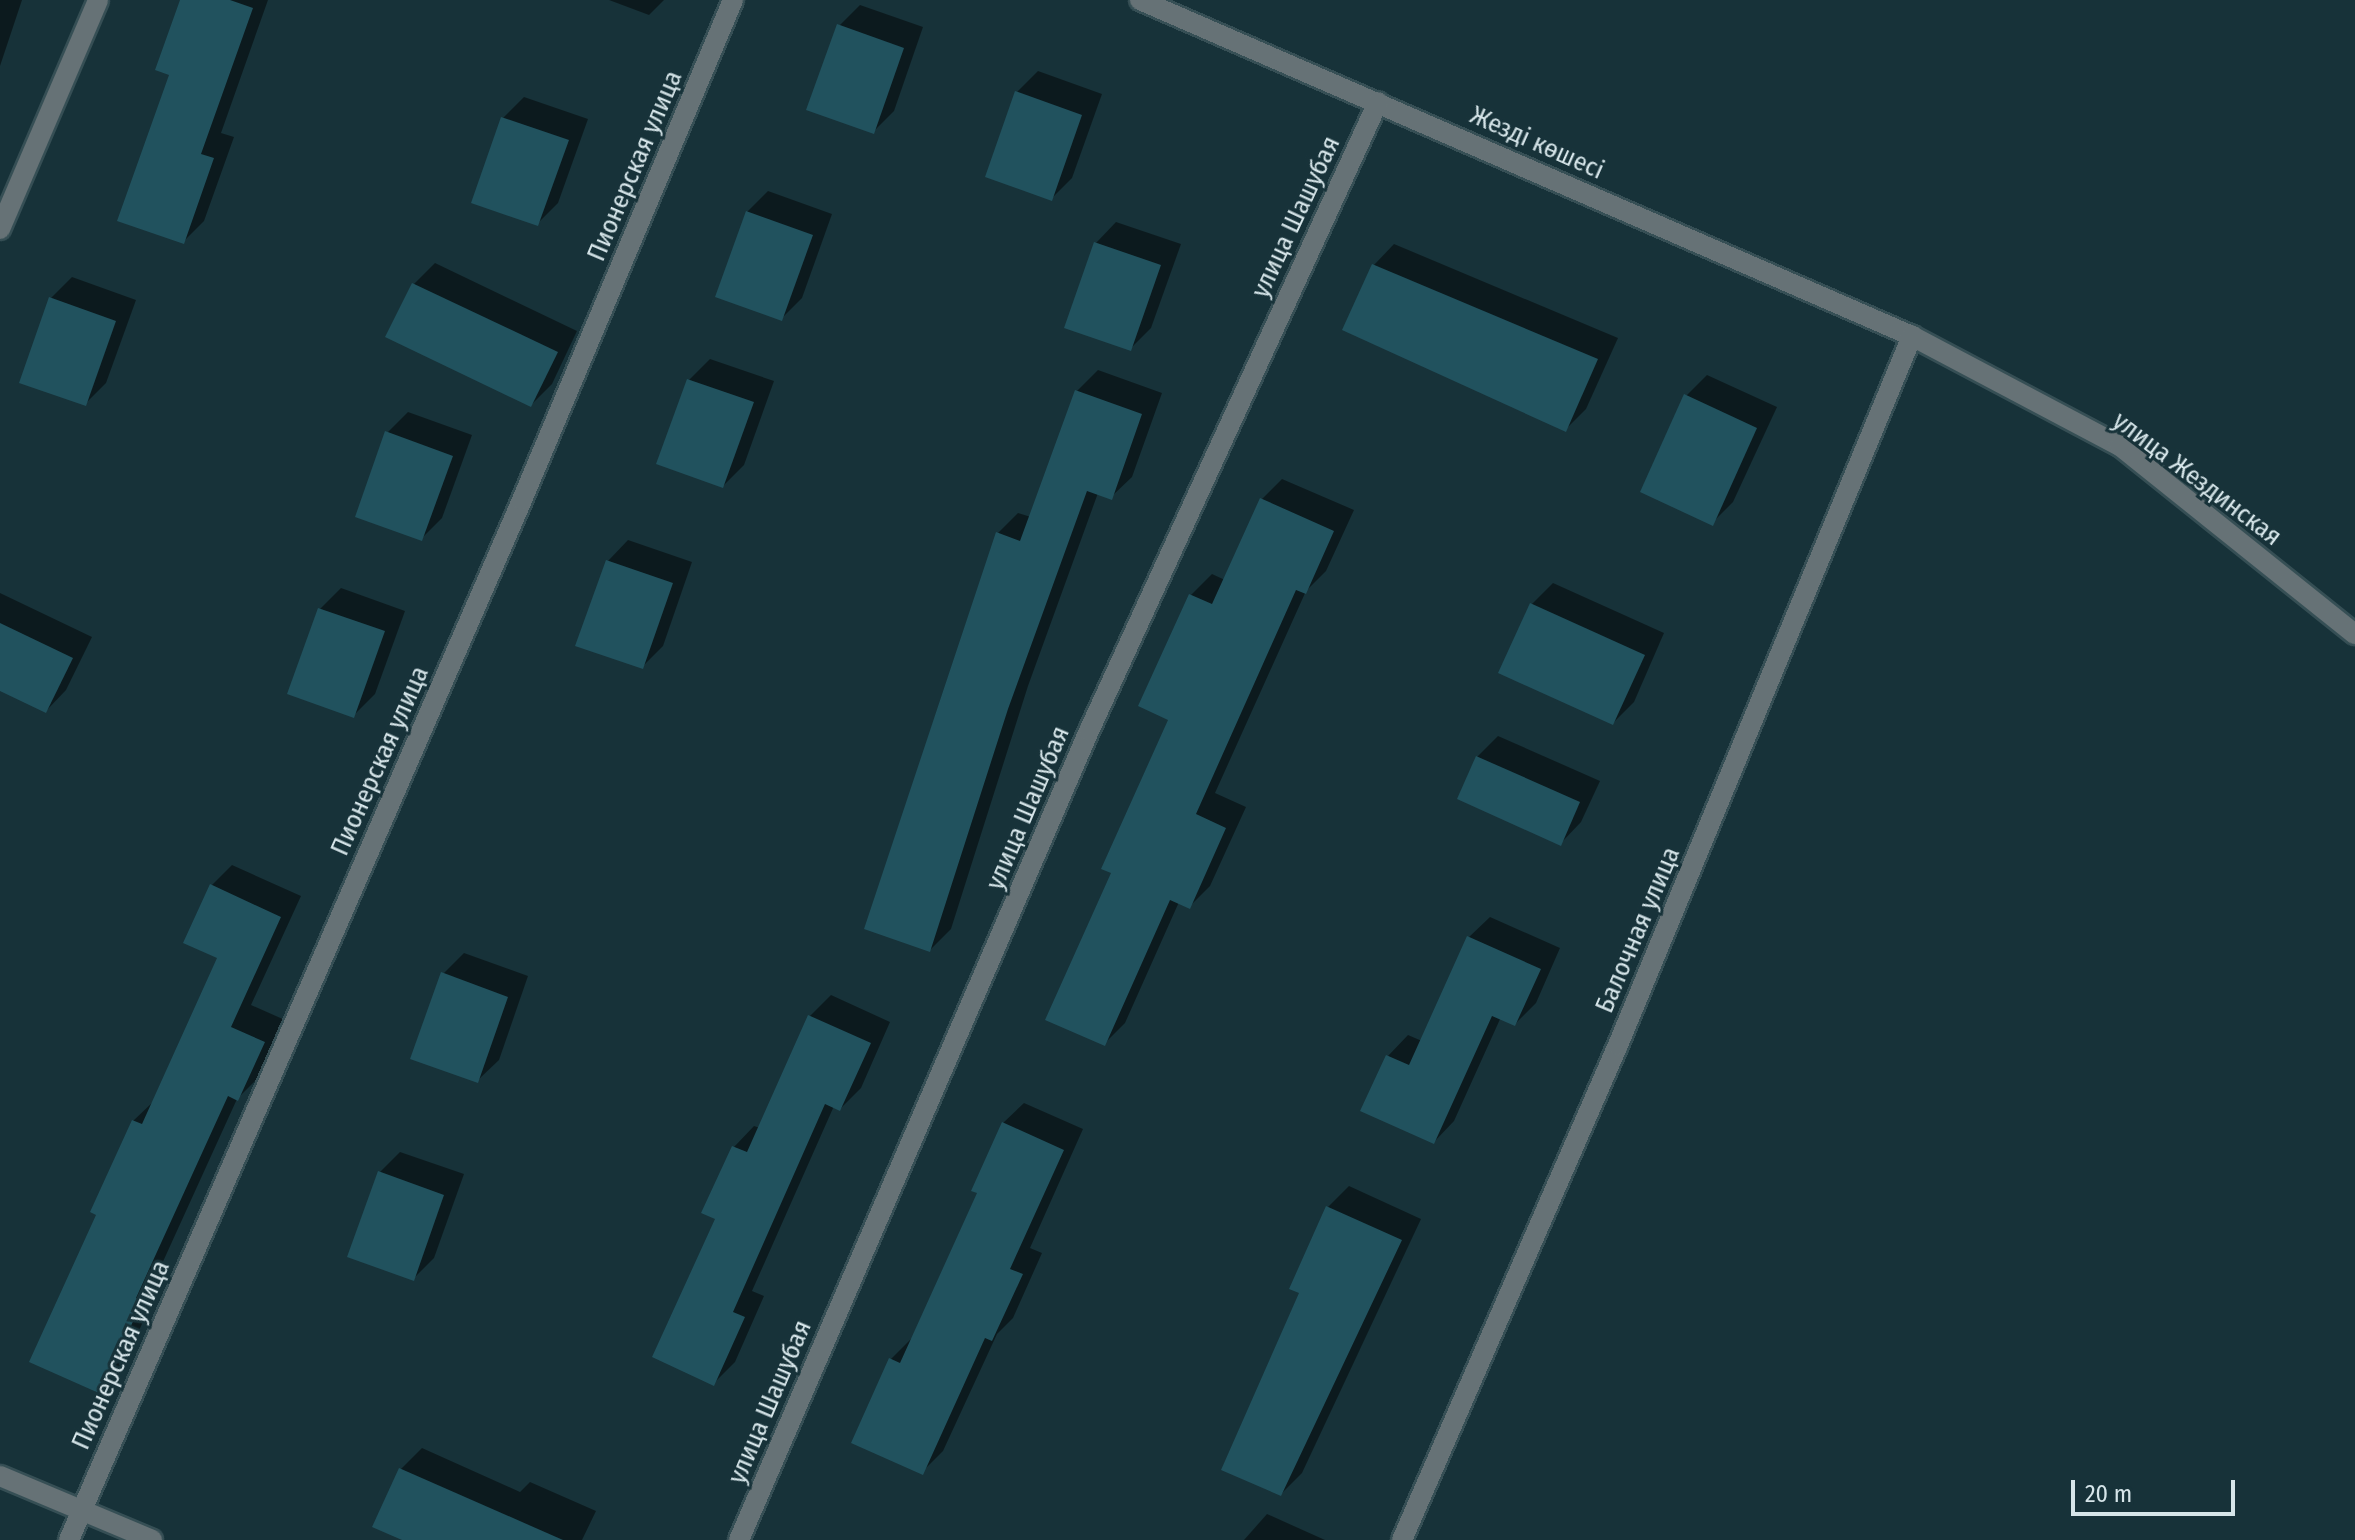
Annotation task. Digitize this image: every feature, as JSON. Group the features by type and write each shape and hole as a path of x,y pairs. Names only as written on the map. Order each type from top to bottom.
{"street":[{"path":"0,229 98,0"},
{"name":"Пионерская улица","path":"69,1540 522,500 733,0"},
{"name":"Жезді көшесі","path":"1140,0 1912,336"},
{"name":"улица Шашубая","path":"739,1540 1089,731 1378,102"},
{"name":"улица Жездинская","path":"1912,336 2120,446 2355,634"},
{"name":"Балочная улица","path":"1402,1540 1618,1045 1912,336"},
{"path":"0,1476 152,1540"}],"building":[{"path":"180,0 230,0 253,8 201,154 214,158 184,244 117,221 169,75 155,70"},
{"path":"837,24 904,48 874,134 806,110"},
{"path":"1015,91 1082,115 1052,201 985,177"},
{"path":"501,117 569,140 538,226 471,203"},
{"path":"746,211 813,235 782,321 715,297"},
{"path":"1094,242 1161,265 1131,351 1064,328"},
{"path":"1372,264 1598,359 1566,432 1342,330"},
{"path":"412,283 558,352 531,407 385,337"},
{"path":"49,297 116,321 86,406 19,383"},
{"path":"687,379 754,402 723,488 656,464"},
{"path":"1075,390 1142,414 1112,500 1087,491 1008,709 930,952 864,929 996,532 1020,541"},
{"path":"1684,394 1757,428 1713,526 1640,492"},
{"path":"385,431 453,456 422,541 355,517"},
{"path":"1260,498 1334,531 1306,594 1296,590 1196,814 1226,828 1190,909 1170,900 1105,1046 1045,1020 1111,873 1101,869 1168,720 1138,706 1189,594 1212,604"},
{"path":"606,560 673,583 643,669 575,646"},
{"path":"1530,603 1645,655 1613,725 1498,673"},
{"path":"318,608 385,631 354,718 287,694"},
{"path":"0,623 73,658 46,713 0,691"},
{"path":"1476,756 1580,802 1561,846 1457,799"},
{"path":"210,884 281,917 231,1027 265,1042 238,1101 228,1096 136,1298 142,1301 101,1394 29,1362 96,1215 90,1212 132,1120 142,1124 217,958 183,943"},
{"path":"1467,936 1541,969 1515,1026 1492,1016 1434,1144 1360,1111 1386,1055 1409,1065"},
{"path":"441,972 508,997 478,1083 410,1059"},
{"path":"808,1015 871,1043 840,1111 825,1104 733,1312 745,1317 714,1386 652,1357 715,1219 701,1213 732,1146 747,1152"},
{"path":"1002,1122 1064,1150 1010,1269 1023,1274 992,1341 985,1338 923,1475 851,1443 889,1358 900,1363 977,1193 971,1191"},
{"path":"378,1171 444,1195 414,1281 347,1257"},
{"path":"1326,1206 1402,1240 1281,1496 1221,1470 1299,1293 1289,1289"},
{"path":"399,1468 563,1540 402,1540 372,1527"}]}
